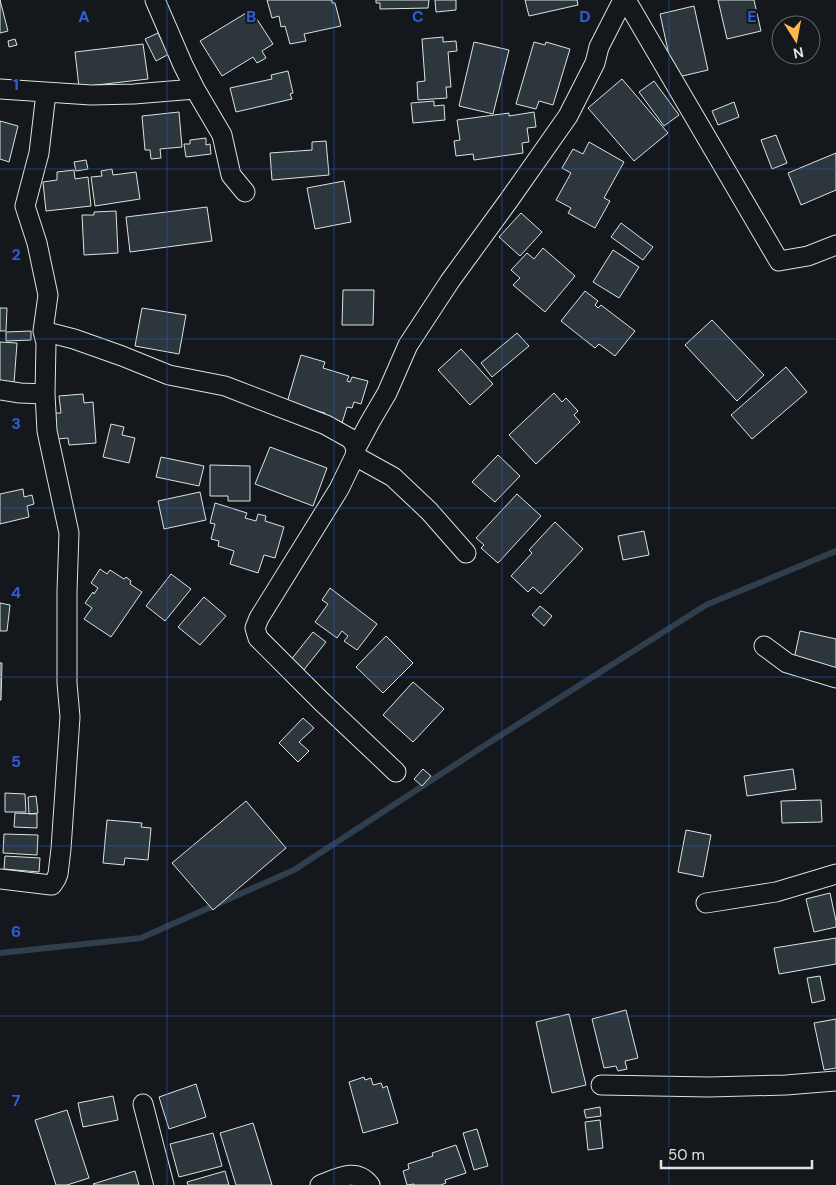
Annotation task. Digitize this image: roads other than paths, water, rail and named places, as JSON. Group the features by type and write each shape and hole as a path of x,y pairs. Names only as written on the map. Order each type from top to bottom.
{"street":[{"path":"155,0 183,65 222,135 231,175 245,192"},
{"path":"624,0 779,261 808,256 836,245"},
{"path":"396,772 258,638 255,628 259,618 339,489 370,422 387,393 408,345 450,281 568,116 596,63 600,47 624,0"},
{"path":"0,89 91,95 196,89"},
{"path":"0,879 51,885 58,874 70,717 66,683 69,533 47,431 45,394 46,343 43,330 48,295 37,243 25,206 39,153 46,93"},
{"path":"43,330 122,356 170,375 225,386 326,425 351,439 356,452 393,477 429,511 466,553"},
{"path":"0,390 45,394"},
{"path":"764,646 787,662 836,678"},
{"path":"706,903 776,892 836,874"},
{"path":"601,1085 719,1087 836,1081"},
{"path":"144,1104 164,1185"},
{"path":"320,1185 350,1175 363,1177 370,1185"}],"waterway":[{"path":"0,953 141,938 294,870 487,744 706,605 836,551"}]}
